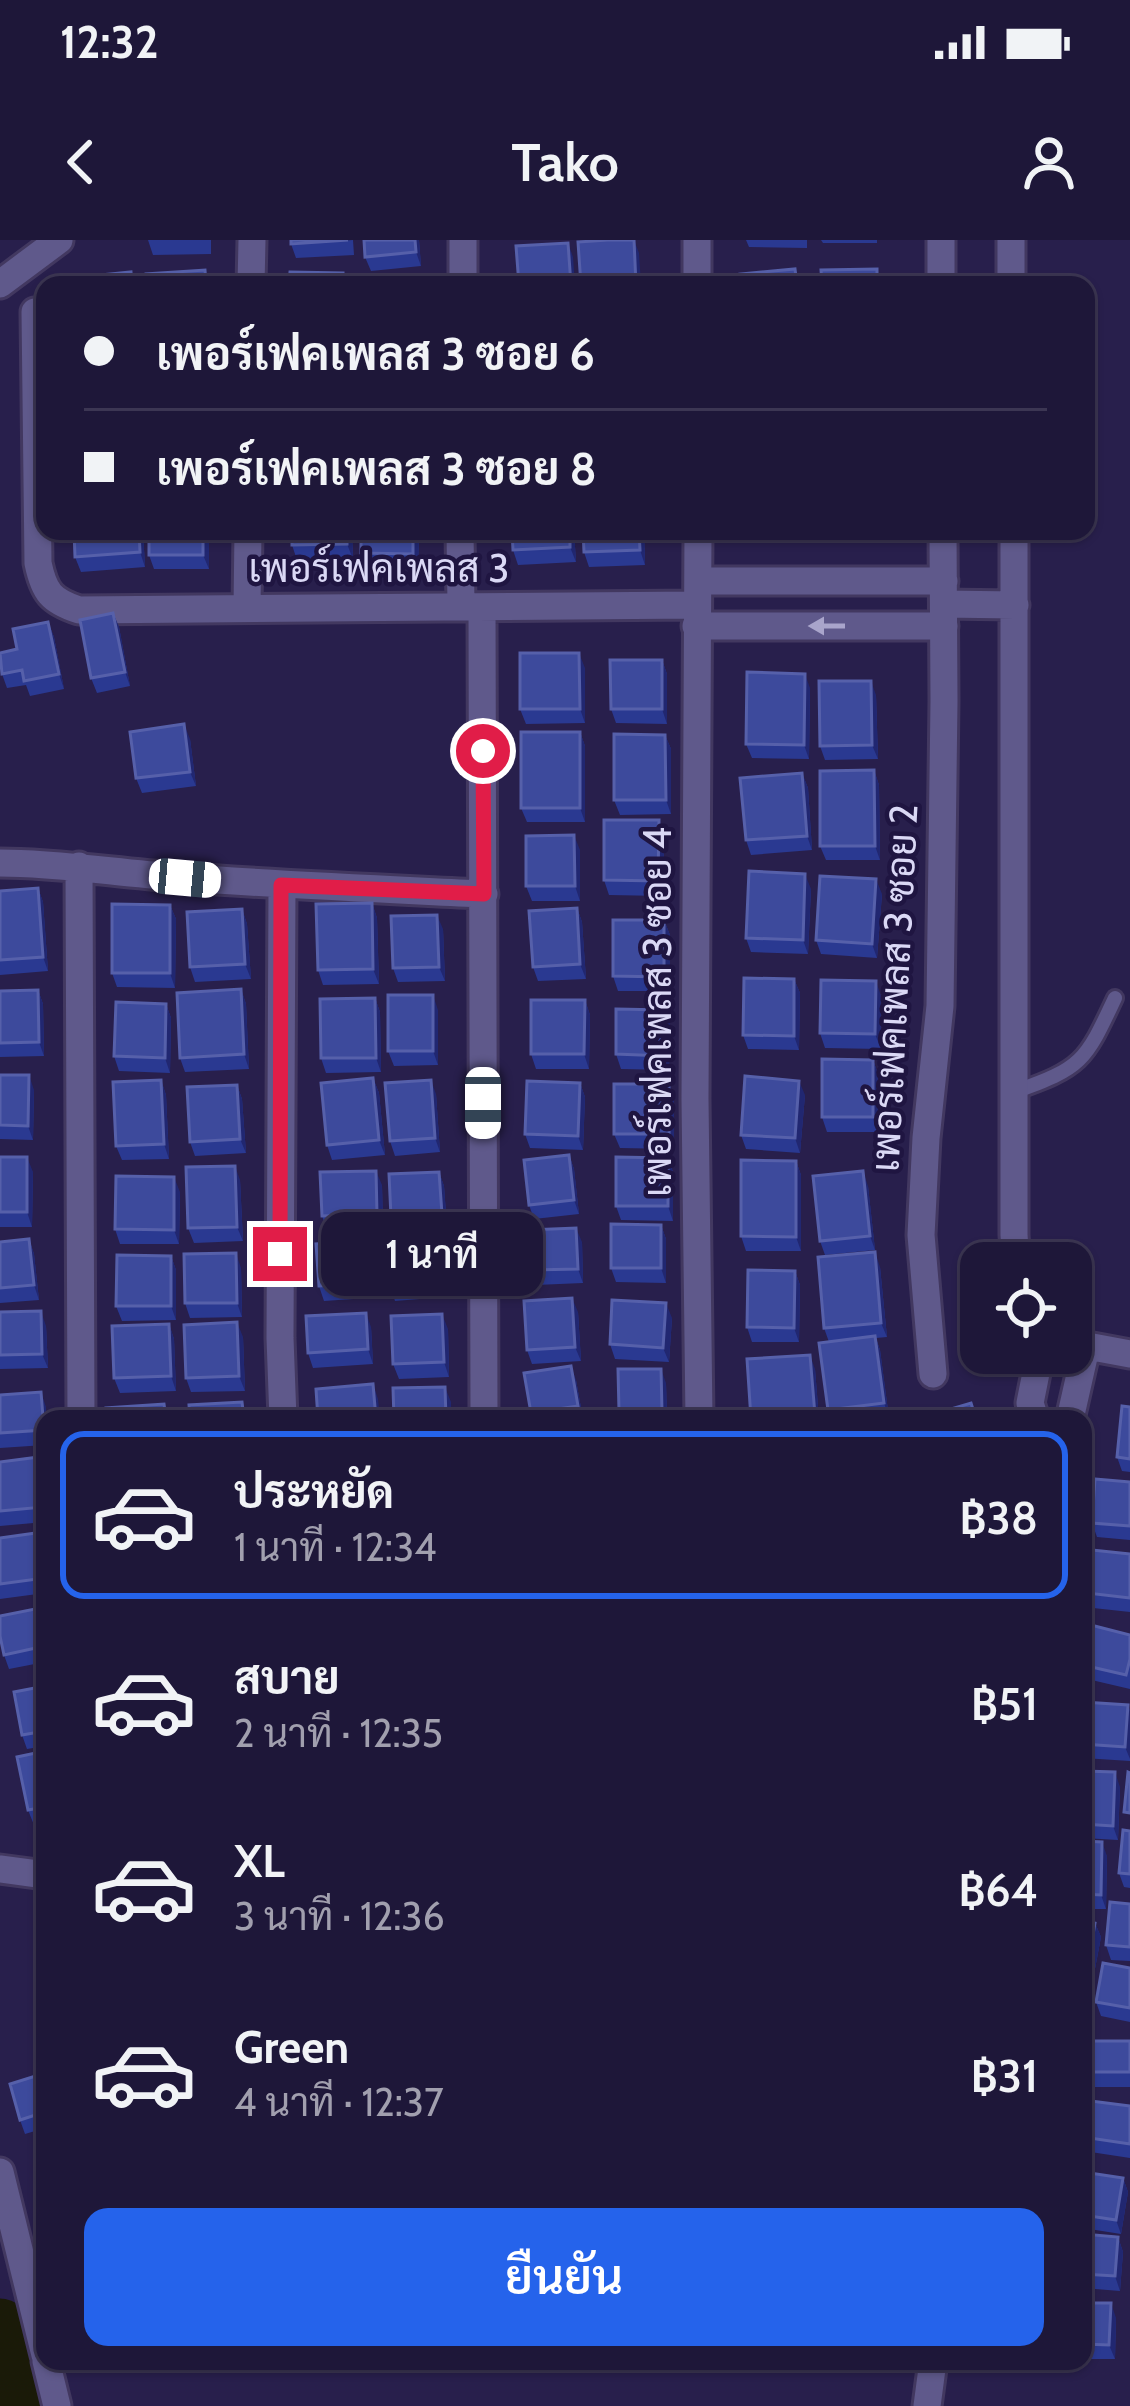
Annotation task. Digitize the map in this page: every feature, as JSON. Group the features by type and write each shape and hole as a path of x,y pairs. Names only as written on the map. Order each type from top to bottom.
{"street":[{"path":"0,284 59,240"},
{"path":"251,276 252,240"},
{"path":"463,240 463,276"},
{"path":"697,240 697,276"},
{"path":"941,240 941,276"},
{"path":"1011,240 1011,276"},
{"name":"เพอร์เฟคเพลส 3","path":"35,312 36,396"},
{"name":"เพอร์เฟคเพลส 3","path":"38,540 43,587 61,604 79,610 1015,605"},
{"path":"247,608 248,540"},
{"path":"461,540 471,607 484,894 484,1410"},
{"name":"เพอร์เฟคเพลส 3 ซอย 4","path":"698,540 695,1146 699,1410"},
{"name":"เพอร์เฟคเพลส 3 ซอย 2","path":"933,1374 922,1235 926,1138 940,1006 943,540"},
{"path":"1014,540 1016,1242"},
{"name":"เพอร์เฟคเพลส 3","path":"698,604 944,604"},
{"path":"0,863 281,885 484,894"},
{"path":"79,866 81,1410"},
{"path":"281,885 283,1410"},
{"path":"1092,1347 1130,1354"},
{"path":"1032,1410 1036,1374"},
{"path":"1071,1410 1075,1374"},
{"path":"0,1869 36,1874"},
{"path":"0,2172 36,2318"},
{"path":"49,2370 57,2406"},
{"path":"927,2406 932,2370"}],"lane":[{"path":"1014,1092 1068,1071 1085,1057 1115,998"}],"building":[{"path":"291,240 348,240 291,244"},
{"path":"364,240 415,240 416,252 365,257"},
{"path":"634,240 636,276 580,276 578,242"},
{"path":"568,243 570,276 518,276 516,246"},
{"path":"795,269 796,276 740,276"},
{"path":"877,269 877,276 821,276 821,270"},
{"path":"205,270 205,276 146,276"},
{"path":"290,272 343,273 343,276 290,276"},
{"path":"74,540 139,540 140,552 75,557"},
{"path":"149,540 203,540 203,555 149,555"},
{"path":"292,540 347,540 347,544 292,545"},
{"path":"361,540 413,540 413,554 361,553"},
{"path":"512,540 570,540 570,547 513,550"},
{"path":"583,540 639,540 640,550 584,552"},
{"path":"113,613 125,672 91,678 80,620"},
{"path":"48,622 59,674 24,681 22,670 2,674 0,653 17,649 13,629"},
{"path":"520,653 579,653 580,709 520,709"},
{"path":"610,660 662,660 662,709 611,709"},
{"path":"747,672 805,674 804,745 746,744"},
{"path":"819,681 871,681 872,745 820,746"},
{"path":"184,724 190,772 136,778 130,732"},
{"path":"521,732 580,732 580,808 521,808"},
{"path":"614,734 665,735 666,800 614,800"},
{"path":"874,770 875,846 820,846 820,771"},
{"path":"802,773 807,836 746,840 740,778"},
{"path":"604,820 659,820 658,881 604,880"},
{"path":"574,835 575,886 526,886 526,836"},
{"path":"749,871 805,874 803,940 746,938"},
{"path":"820,876 876,879 872,944 816,940"},
{"path":"38,888 43,957 0,960 0,891"},
{"path":"372,903 373,969 318,970 316,904"},
{"path":"112,904 170,905 170,973 112,973"},
{"path":"577,908 580,964 533,967 529,911"},
{"path":"242,909 245,964 190,967 187,912"},
{"path":"437,915 439,967 393,968 391,916"},
{"path":"613,920 664,920 664,977 613,976"},
{"path":"744,978 794,979 794,1036 743,1035"},
{"path":"821,980 876,981 875,1034 820,1033"},
{"path":"241,989 244,1054 180,1058 177,993"},
{"path":"38,990 39,1042 0,1043 0,991"},
{"path":"388,995 433,995 433,1051 388,1051"},
{"path":"375,998 376,1058 321,1058 320,999"},
{"path":"531,1000 585,1000 584,1054 531,1054"},
{"path":"116,1002 166,1004 165,1058 114,1056"},
{"path":"616,1009 664,1010 664,1056 616,1054"},
{"path":"822,1059 873,1060 873,1117 822,1117"},
{"path":"0,1075 29,1075 28,1126 0,1125"},
{"path":"745,1076 799,1081 795,1138 741,1135"},
{"path":"373,1078 379,1140 327,1145 321,1083"},
{"path":"161,1080 164,1144 116,1146 113,1082"},
{"path":"431,1080 435,1138 390,1141 385,1083"},
{"path":"527,1081 580,1083 578,1136 525,1134"},
{"path":"614,1084 669,1084 669,1134 614,1134"},
{"path":"237,1085 240,1139 190,1142 187,1087"},
{"path":"569,1155 574,1200 529,1205 524,1160"},
{"path":"0,1157 27,1157 27,1212 0,1212"},
{"path":"616,1157 668,1158 668,1206 616,1206"},
{"path":"741,1160 796,1161 796,1237 741,1236"},
{"path":"235,1166 237,1227 188,1228 186,1167"},
{"path":"376,1171 377,1214 322,1216 320,1172"},
{"path":"863,1171 870,1236 820,1241 813,1176"},
{"path":"439,1172 442,1214 391,1217 389,1174"},
{"path":"116,1176 174,1177 174,1230 115,1229"},
{"path":"611,1224 661,1225 661,1268 611,1268"},
{"path":"576,1228 578,1269 531,1270 529,1230"},
{"path":"436,1235 439,1282 390,1286 387,1238"},
{"path":"29,1239 34,1285 0,1288 0,1242"},
{"path":"375,1240 378,1283 319,1286 316,1244"},
{"path":"875,1252 881,1323 824,1328 818,1257"},
{"path":"236,1253 237,1303 185,1303 184,1254"},
{"path":"117,1255 171,1256 171,1306 116,1306"},
{"path":"748,1270 795,1271 794,1328 747,1327"},
{"path":"572,1298 575,1347 527,1350 524,1301"},
{"path":"612,1300 666,1303 663,1348 610,1344"},
{"path":"41,1311 42,1354 0,1355 0,1312"},
{"path":"366,1313 368,1349 308,1353 306,1316"},
{"path":"442,1314 444,1362 393,1364 391,1316"},
{"path":"237,1322 239,1376 186,1378 184,1325"},
{"path":"169,1324 171,1376 114,1378 112,1326"},
{"path":"875,1336 884,1403 828,1410 819,1343"},
{"path":"810,1355 815,1410 750,1410 747,1359"},
{"path":"571,1366 578,1406 530,1410 524,1373"},
{"path":"618,1369 661,1369 662,1410 619,1410"},
{"path":"373,1384 375,1410 317,1410 316,1389"},
{"path":"445,1387 446,1410 394,1410 393,1388"},
{"path":"41,1392 42,1410 36,1410 36,1431 0,1433 0,1395"},
{"path":"242,1402 243,1410 189,1410 189,1405"},
{"path":"971,1403 973,1410 947,1410"},
{"path":"164,1404 165,1410 106,1410"},
{"path":"1122,1406 1130,1407 1130,1459 1117,1457"},
{"path":"36,1457 36,1508 0,1511 0,1462"},
{"path":"1095,1479 1130,1482 1130,1526 1092,1523"},
{"path":"36,1533 36,1579 0,1584 0,1538"},
{"path":"1092,1550 1130,1554 1130,1598 1092,1594"},
{"path":"36,1609 36,1648 4,1655 0,1616"},
{"path":"1092,1625 1130,1635 1126,1675 1092,1667"},
{"path":"36,1688 36,1733 22,1735 14,1692"},
{"path":"1092,1703 1128,1705 1125,1747 1092,1745"},
{"path":"36,1753 36,1809 28,1810 17,1757"},
{"path":"1092,1771 1115,1772 1113,1826 1092,1825"},
{"path":"1130,1773 1130,1813 1124,1812"},
{"path":"1123,1830 1130,1831 1130,1874 1119,1873"},
{"path":"1092,1841 1102,1842 1101,1895 1092,1894"},
{"path":"1110,1902 1130,1904 1130,1947 1106,1945"},
{"path":"1103,1963 1130,1968 1130,2008 1096,2002"},
{"path":"1092,2041 1130,2041 1130,2072 1092,2072"},
{"path":"36,2076 36,2115 20,2120 10,2084"},
{"path":"1092,2101 1130,2106 1130,2144 1092,2138"},
{"path":"1092,2173 1123,2178 1116,2220 1092,2216"},
{"path":"1092,2235 1118,2237 1115,2276 1092,2275"},
{"path":"1092,2303 1111,2303 1109,2345 1092,2344"}],"waterway":[{"path":"0,2330 17,2406"}],"route":[{"path":"280,1254 281,885 484,894 483,751"}]}
